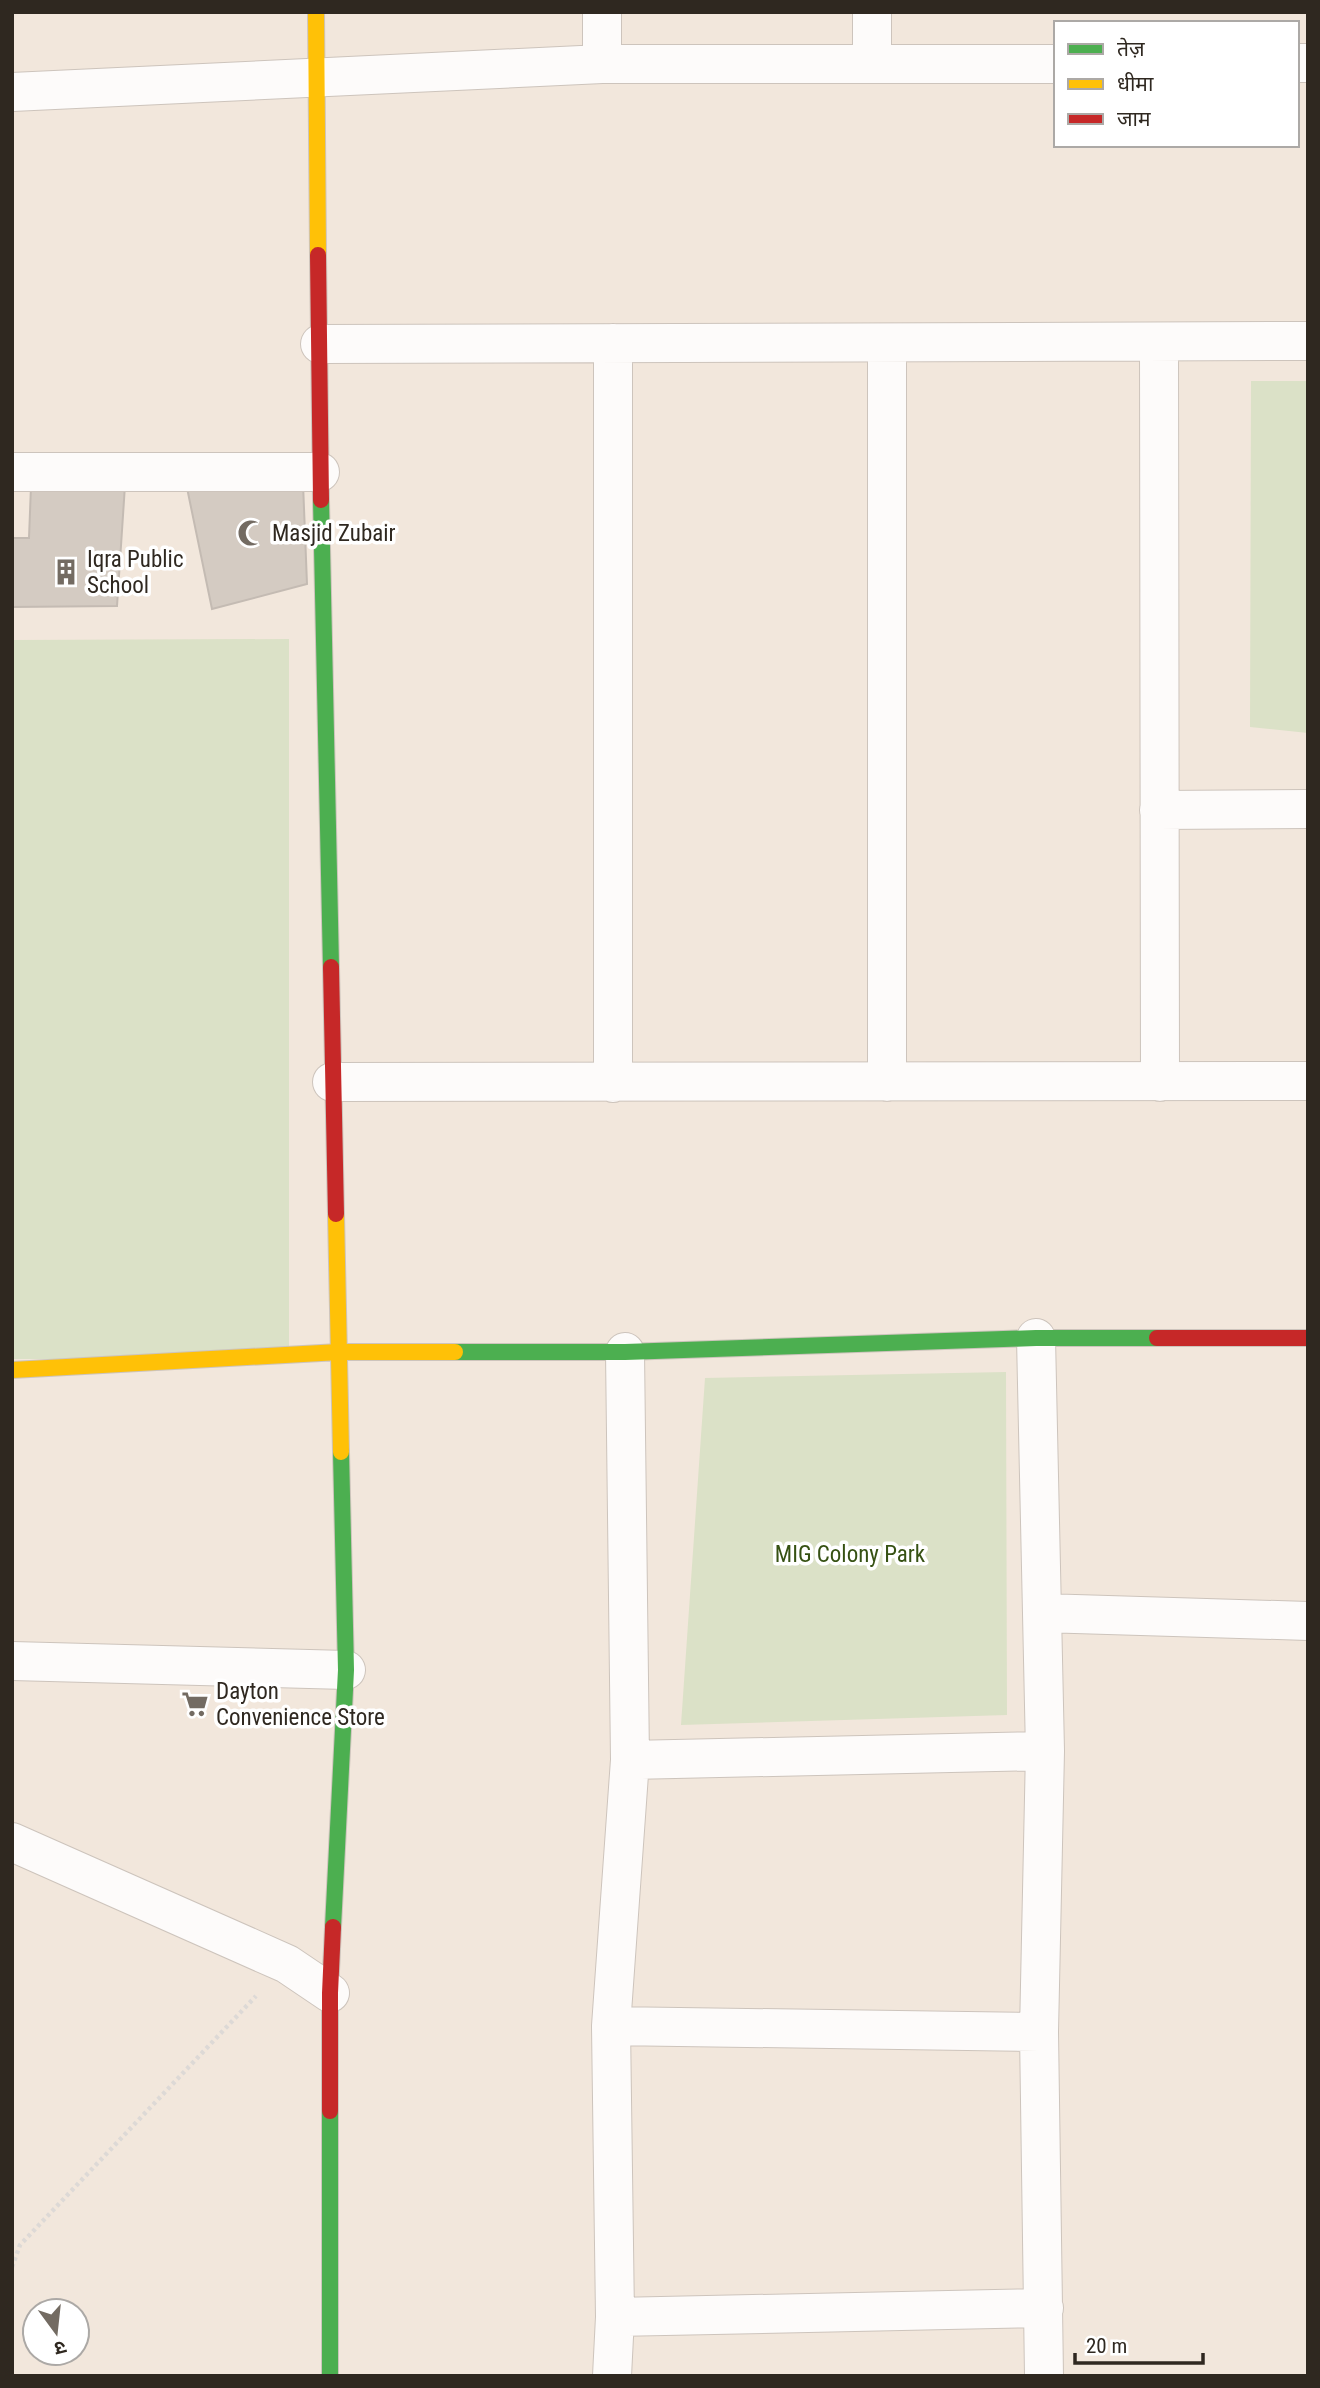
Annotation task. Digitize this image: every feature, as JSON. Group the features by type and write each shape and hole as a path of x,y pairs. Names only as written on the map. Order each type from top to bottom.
{"street":[{"path":"316,12 320,471 346,1670 330,1993 330,2376"},
{"path":"602,12 602,64"},
{"path":"872,12 872,64"},
{"path":"12,92 602,64 1054,64"},
{"path":"320,344 1308,341"},
{"path":"1159,342 1160,1082"},
{"path":"613,343 613,1083"},
{"path":"887,343 887,1082"},
{"path":"12,472 320,471"},
{"path":"1159,810 1308,810"},
{"path":"332,1082 1308,1081"},
{"path":"12,1370 339,1352 625,1352 1036,1338 1308,1338"},
{"path":"1036,1338 1045,1751 1039,2032 1044,2376"},
{"path":"612,2376 615,2317 611,2026 630,1760 625,1352"},
{"path":"1042,1613 1308,1621"},
{"path":"12,1661 346,1670"},
{"path":"630,1760 1045,1751"},
{"path":"12,1842 287,1964 330,1993"},
{"path":"611,2026 1039,2032"},
{"path":"615,2317 1044,2308"}],"path":[{"path":"12,2267 20,2245 287,1964"}],"green space":[{"path":"1251,381 1308,381 1308,733 1250,727"},
{"path":"289,639 289,1359 12,1359 12,640"},
{"name":"MIG Colony Park","path":"1006,1372 1007,1715 681,1725 705,1378"}],"building":[{"name":"Masjid Zubair","path":"186,483 303,483 307,584 212,609"},
{"name":"Iqra Public School","path":"125,485 117,606 12,607 12,538 29,538 31,486"}],"traffic: fast":[{"path":"321,500 331,967"},
{"path":"455,1352 625,1352 1036,1338 1157,1338"},
{"path":"333,1927 346,1670 341,1452"},
{"path":"330,2111 330,2376"}],"traffic: slow":[{"path":"316,12 318,255"},
{"path":"336,1214 341,1452"},
{"path":"12,1370 339,1352 455,1352"}],"traffic: jam":[{"path":"318,255 321,500"},
{"path":"331,967 336,1214"},
{"path":"1157,1338 1308,1338"},
{"path":"330,2111 333,1927"}],"place":[{"name":"Masjid Zubair","path":"251,533"},
{"name":"Iqra Public School","path":"66,572"},
{"name":"Dayton Convenience Store","path":"195,1704"}]}
